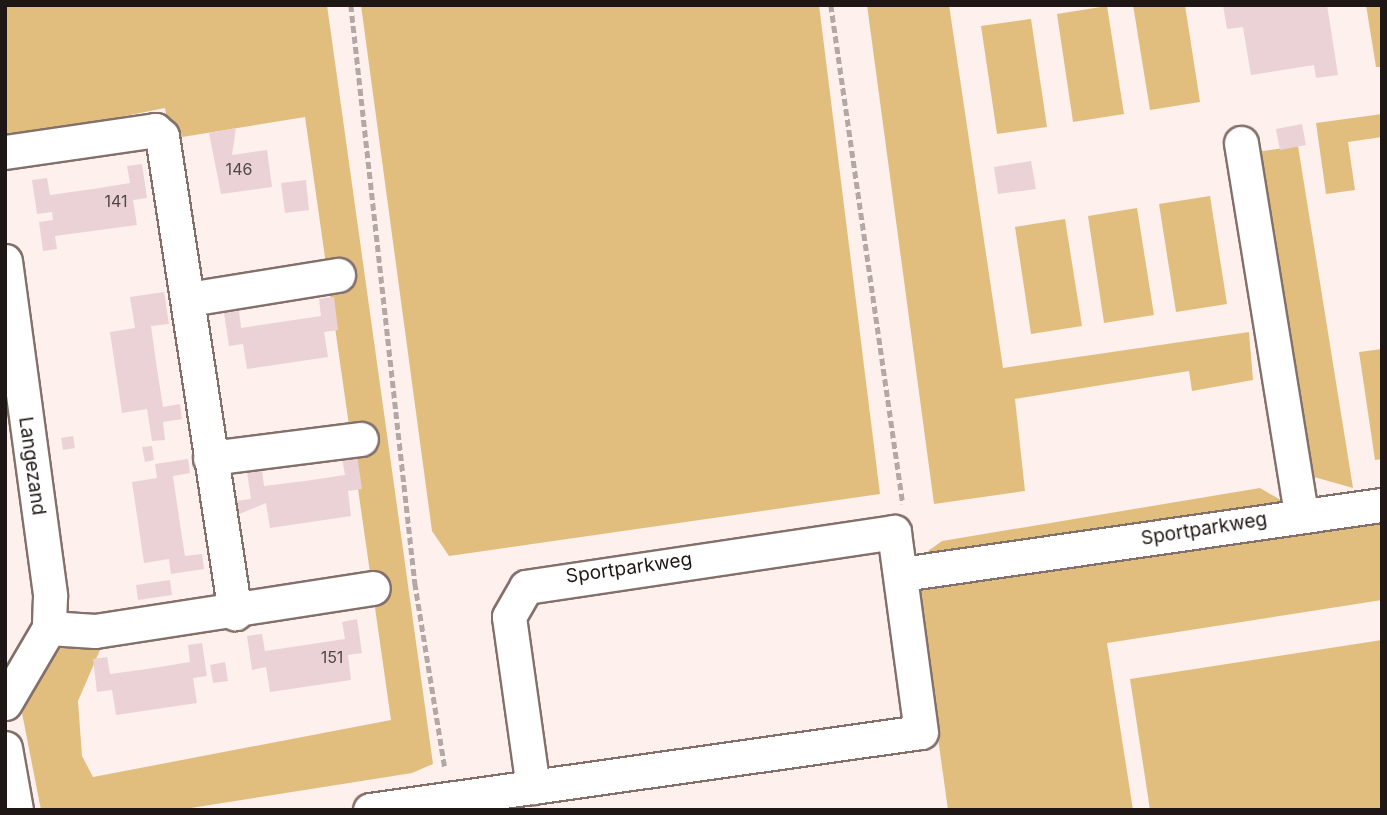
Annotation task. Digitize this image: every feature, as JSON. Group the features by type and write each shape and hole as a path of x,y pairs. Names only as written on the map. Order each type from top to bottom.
{"street":[{"path":"5,152 155,130 162,136 235,613"},
{"path":"1241,143 1301,514"},
{"name":"Langezand","path":"5,261 50,596 49,628 5,703"},
{"path":"189,299 338,275"},
{"path":"210,458 361,439"},
{"name":"Sportparkweg","path":"902,574 1301,514 1382,505"},
{"path":"370,810 921,732 902,574 894,532"},
{"name":"Sportparkweg","path":"533,787 509,617 526,587 894,532"},
{"path":"49,628 94,631 235,613 373,588"},
{"path":"5,748 16,810"}],"path":[{"path":"351,5 415,583 450,797"},
{"path":"831,5 903,485 894,532"}],"shaded area":[{"path":"5,5 327,5 433,764 412,773 178,810 41,810 22,713 58,640 100,650 78,701 82,756 93,777 391,720 305,117 170,139 165,108 5,140"},
{"path":"361,5 819,5 880,494 449,556 432,531"},
{"path":"867,5 949,5 1003,368 1249,332 1253,380 1192,391 1189,371 1015,399 1025,491 934,504"},
{"path":"1133,5 1185,5 1200,102 1150,110"},
{"path":"1366,5 1382,5 1382,67 1376,67"},
{"path":"1107,6 1124,114 1073,122 1057,14"},
{"path":"1031,19 1047,127 997,134 981,26"},
{"path":"1382,114 1382,137 1348,142 1355,190 1326,194 1316,123"},
{"path":"1298,146 1353,488 1307,475 1256,152"},
{"path":"1210,196 1227,304 1176,312 1159,204"},
{"path":"1137,208 1154,315 1104,323 1088,216"},
{"path":"1065,219 1082,326 1031,334 1015,227"},
{"path":"1382,349 1382,459 1375,460 1359,352"},
{"path":"1260,488 1315,520 1382,516 1382,600 1107,643 1133,810 948,810 917,587 928,551 942,541"},
{"path":"1382,640 1382,810 1150,810 1130,679"}],"building":[{"path":"1223,5 1327,5 1338,75 1316,78 1314,65 1251,75 1243,27 1227,29"},
{"path":"1302,124 1306,145 1280,150 1276,129"},
{"path":"236,128 232,155 267,150 272,187 221,194 209,133"},
{"path":"1031,161 1036,189 998,194 994,167"},
{"path":"142,164 147,198 133,200 137,225 55,236 57,249 43,251 39,222 53,220 52,212 37,214 32,180 47,178 50,195 93,189 130,183 127,166"},
{"path":"306,180 309,210 285,213 281,183"},
{"path":"164,292 169,324 151,326 157,369 163,407 180,404 182,419 163,422 165,440 152,441 147,409 122,413 110,332 135,328 130,297"},
{"path":"334,297 338,330 324,332 328,357 247,369 243,344 229,346 224,313 239,311 241,328 321,316 319,299"},
{"path":"73,436 75,448 63,450 61,438"},
{"path":"152,446 154,460 145,462 142,447"},
{"path":"357,455 362,489 348,491 351,516 270,528 266,503 237,515 235,501 251,499 247,472 262,470 264,486 345,475 342,458"},
{"path":"188,459 190,473 173,476 181,531 185,556 202,554 204,569 171,574 169,559 144,563 132,482 157,478 155,464"},
{"path":"170,580 172,595 138,600 136,585"},
{"path":"357,619 362,653 348,655 351,680 270,692 266,667 252,670 247,636 262,634 265,651 345,639 342,622"},
{"path":"202,643 207,676 193,678 197,703 116,715 112,690 97,692 93,659 107,657 110,674 147,669 190,662 188,645"},
{"path":"225,662 228,681 213,683 210,665"}]}
